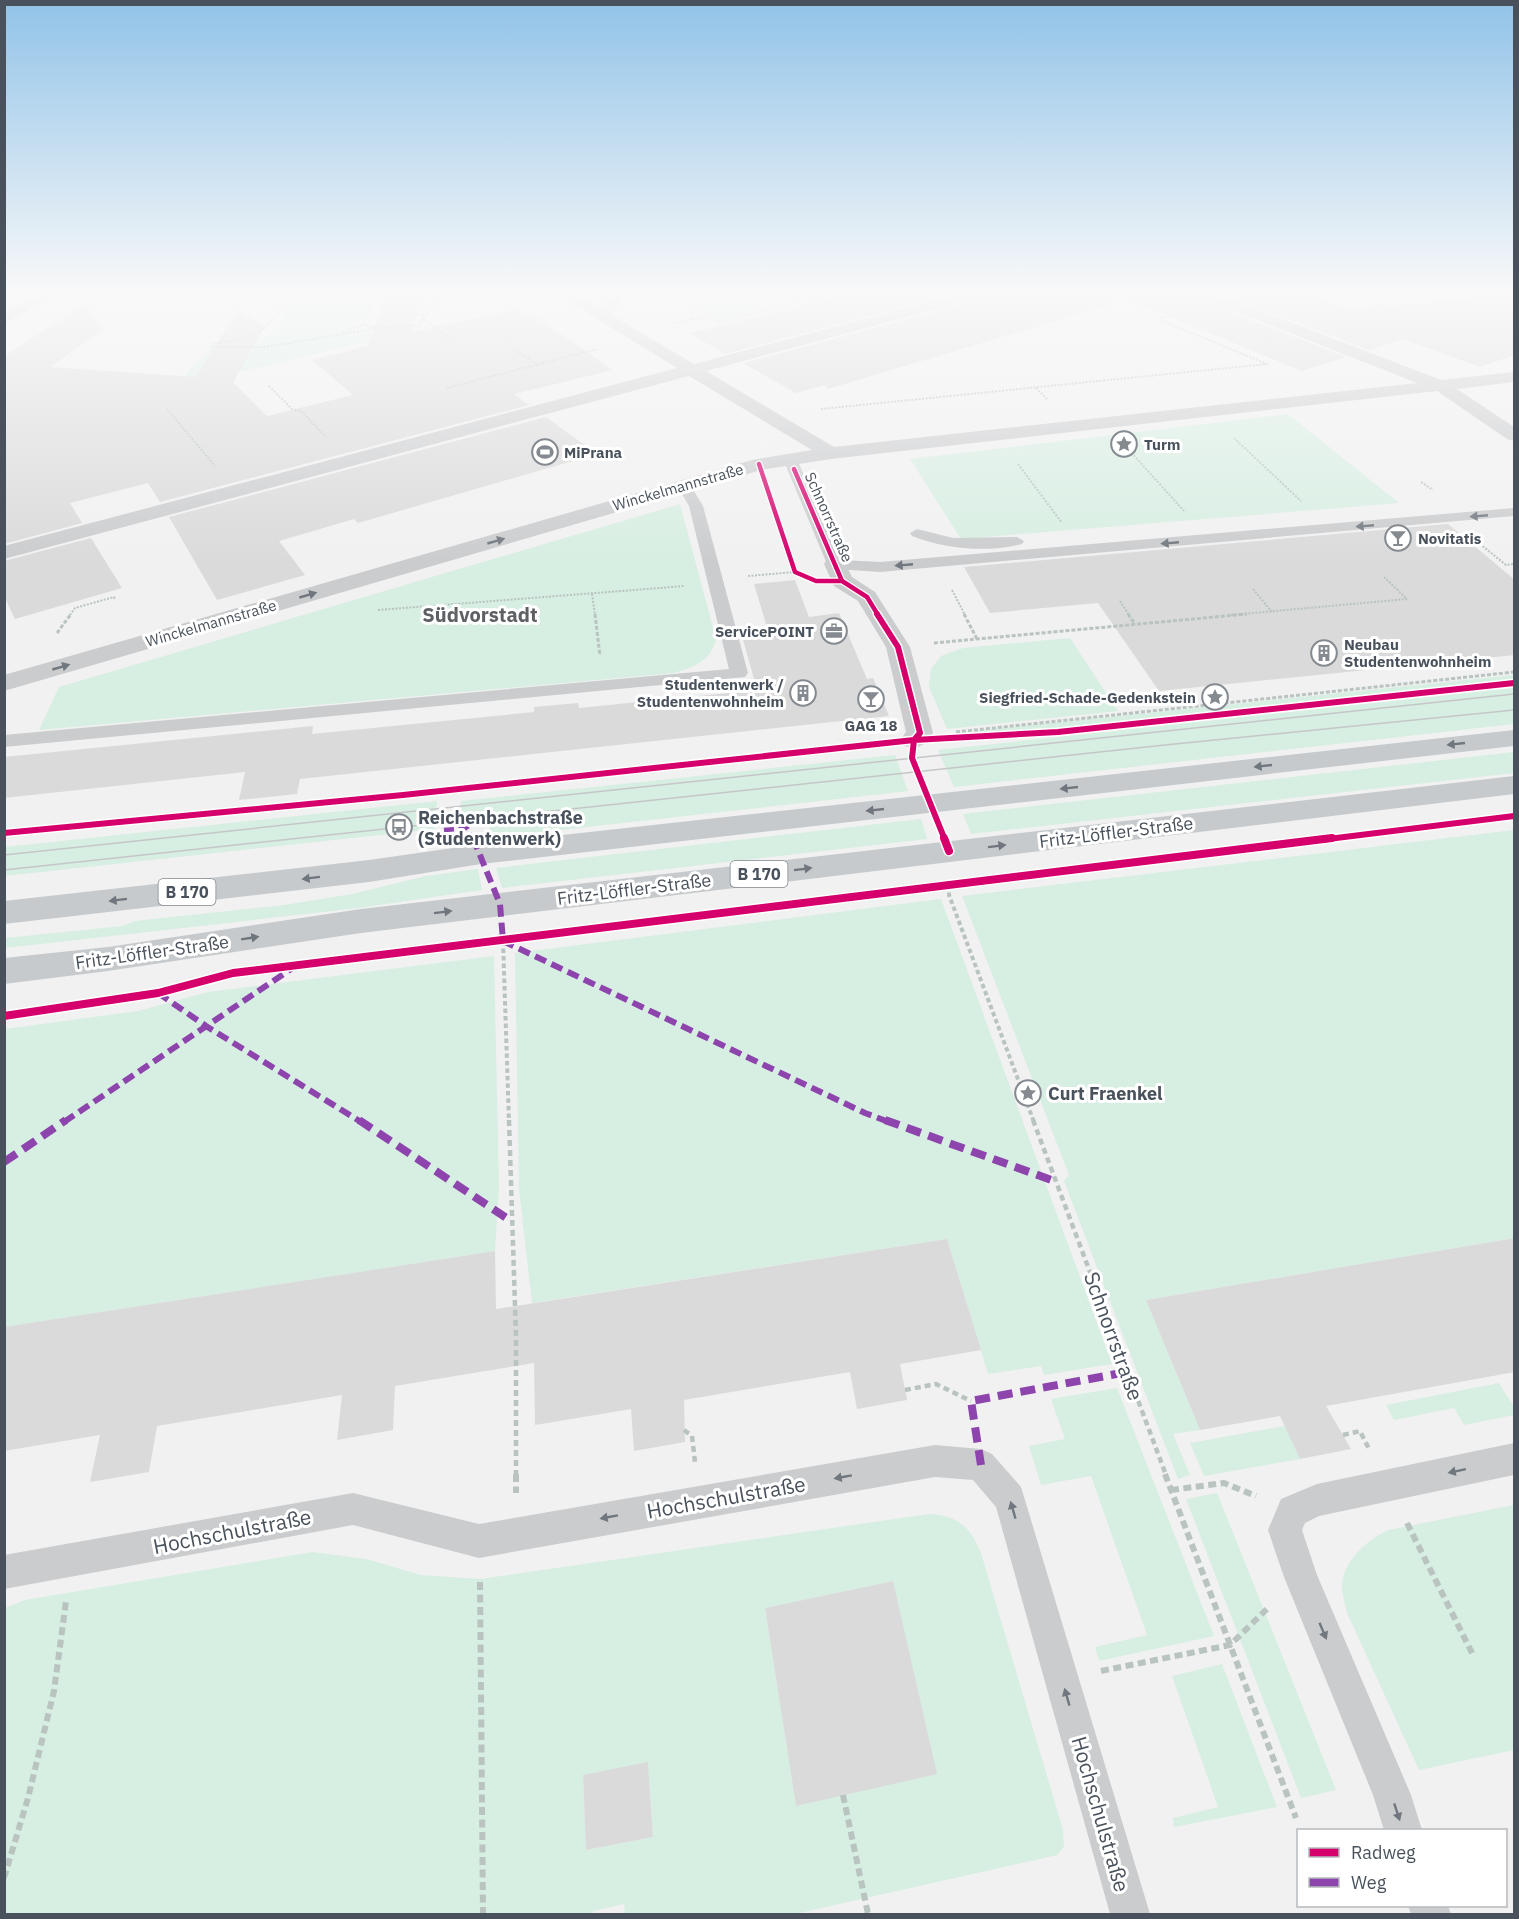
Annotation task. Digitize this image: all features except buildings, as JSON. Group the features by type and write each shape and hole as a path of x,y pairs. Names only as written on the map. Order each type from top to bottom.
{"main road":[{"name":"B 170","path":"4,914 369,871 481,854 1515,738"},
{"name":"Fritz-Löffler-Straße","path":"4,971 108,959 361,921 1515,785"}],"street":[{"path":"4,553 641,384"},
{"path":"715,384 831,453"},
{"path":"1436,384 1515,435"},
{"name":"Winckelmannstraße","path":"4,683 759,464 831,453 1462,384"},
{"name":"Schnorrstraße","path":"835,564 842,581 867,597 898,647 920,733 914,740"}],"lane":[{"name":"Schnorrstraße","path":"790,459 835,564"},
{"path":"4,741 739,673 696,506 684,486"},
{"path":"916,533 931,539 996,543 1515,498"},
{"path":"835,564 880,567 1515,512"},
{"path":"1403,1829 1392,1795 1301,1577 1285,1530 1293,1511 1317,1500 1515,1459"},
{"name":"Hochschulstraße","path":"4,1572 353,1509 479,1541 935,1461 981,1465 1010,1498 1130,1914"}],"path":[{"path":"447,388 464,384"},
{"path":"767,414 1071,384"},
{"path":"269,386 292,410 301,411 350,461"},
{"path":"167,409 236,491"},
{"path":"1232,435 1317,515"},
{"path":"1129,449 1197,526"},
{"path":"1014,458 1072,536"},
{"path":"369,611 592,594 795,572 759,464"},
{"path":"1421,482 1427,486"},
{"path":"1482,552 1489,551"},
{"path":"1495,556 1506,565 1515,564"},
{"path":"898,647 1407,599 1384,577"},
{"path":"951,589 977,639"},
{"path":"1252,589 1272,612"},
{"path":"592,594 604,685"},
{"path":"63,667 52,640 75,608 114,597 115,599"},
{"path":"1120,601 1136,625"},
{"path":"914,740 987,728 1515,672"},
{"path":"914,740 1023,734"},
{"path":"503,941 516,1339 516,1533"},
{"path":"905,1390 936,1384 971,1401"},
{"path":"1342,1434 1360,1431 1474,1657"},
{"path":"1171,1490 1224,1483 1293,1511"},
{"path":"479,1541 483,1914"},
{"path":"4,1878 28,1798 54,1690 73,1561"},
{"path":"1062,1678 1230,1645 1301,1577"},
{"path":"843,1795 868,1914"}],"green space":[{"path":"1288,414 1399,503 961,539 910,459"},
{"path":"680,504 716,639 714,647 706,658 681,671 39,730 59,687"},
{"path":"1070,638 1118,711 947,729 929,687 931,669 941,656 963,648"},
{"path":"1514,675 1514,679 1015,732 976,734 975,731"},
{"path":"1514,688 1514,724 954,787 938,750"},
{"path":"1514,752 1514,773 971,834 963,814"},
{"path":"895,755 908,791 489,838 490,825 459,827 461,801"},
{"path":"437,801 434,829 5,876 5,847"},
{"path":"921,819 927,839 502,888 496,868"},
{"path":"1514,830 1514,1238 1146,1300 1200,1430 1173,1434 1190,1475 1178,1479 1064,1181 1069,1175 962,896"},
{"path":"478,869 482,890 359,908 5,948 5,938 123,926 135,921 284,905 352,894 426,876"},
{"path":"941,899 1112,1364 1044,1375 1041,1366 988,1374 947,1239 532,1303 519,1189 515,953"},
{"path":"494,956 499,1187 495,1251 5,1327 5,1029 138,1011 208,992"},
{"path":"1499,1383 1514,1407 1514,1415 1464,1425 1454,1408 1394,1420 1386,1405"},
{"path":"1117,1388 1214,1636 1099,1661 1095,1647 1147,1635 1091,1476 1041,1485 1029,1446 1065,1439 1051,1399"},
{"path":"1285,1426 1300,1459 1204,1476 1190,1443"},
{"path":"1217,1493 1336,1790 1301,1798 1186,1499"},
{"path":"1514,1505 1514,1750 1419,1770 1347,1613 1342,1590 1345,1571 1364,1546 1388,1530"},
{"path":"929,1514 956,1520 968,1530 981,1553 1063,1830 1064,1847 1057,1855 795,1914 625,1914 624,1904 593,1911 593,1914 5,1914 5,1608 25,1600 313,1552 366,1559 421,1575 480,1579","holes":["893,1581 796,1805 765,1608","648,1763 653,1837 586,1850 583,1775"]},
{"path":"1222,1664 1277,1807 1174,1827 1173,1818 1218,1807 1172,1676"}],"tram line":[{"path":"4,855 1514,694"},
{"path":"4,870 1165,745 1514,710"}],"marked path":[{"path":"444,830 467,828 481,854 500,904 503,941 865,1113 1057,1182"},
{"path":"4,1162 291,969"},
{"path":"158,993 206,1026 350,1114 511,1221"},
{"path":"981,1465 971,1401 1127,1372"}],"cycle path":[{"path":"759,464 795,572 816,581 842,581"},
{"path":"794,469 842,581 867,597 898,647 920,733 914,740 912,758 949,851"},
{"path":"4,833 403,795 914,740 1058,732 1514,683"},
{"path":"4,1016 158,993 233,973 1514,816"}],"place":[{"name":"Turm","path":"1124,444"},
{"name":"MiPrana","path":"545,452"},
{"name":"Novitatis","path":"1398,538"},
{"name":"ServicePOINT","path":"834,631"},
{"name":"Neubau Studentenwohnheim","path":"1324,653"},
{"name":"Studentenwerk / Studentenwohnheim","path":"803,693"},
{"name":"Siegfried-Schade-Gedenkstein","path":"1215,697"},
{"name":"GAG 18","path":"871,699"},
{"name":"Reichenbachstraße (Studentenwerk)","path":"399,827"},
{"name":"Curt Fraenkel","path":"1028,1093"}],"district":[{"name":"Südvorstadt","path":"480,614"}]}
